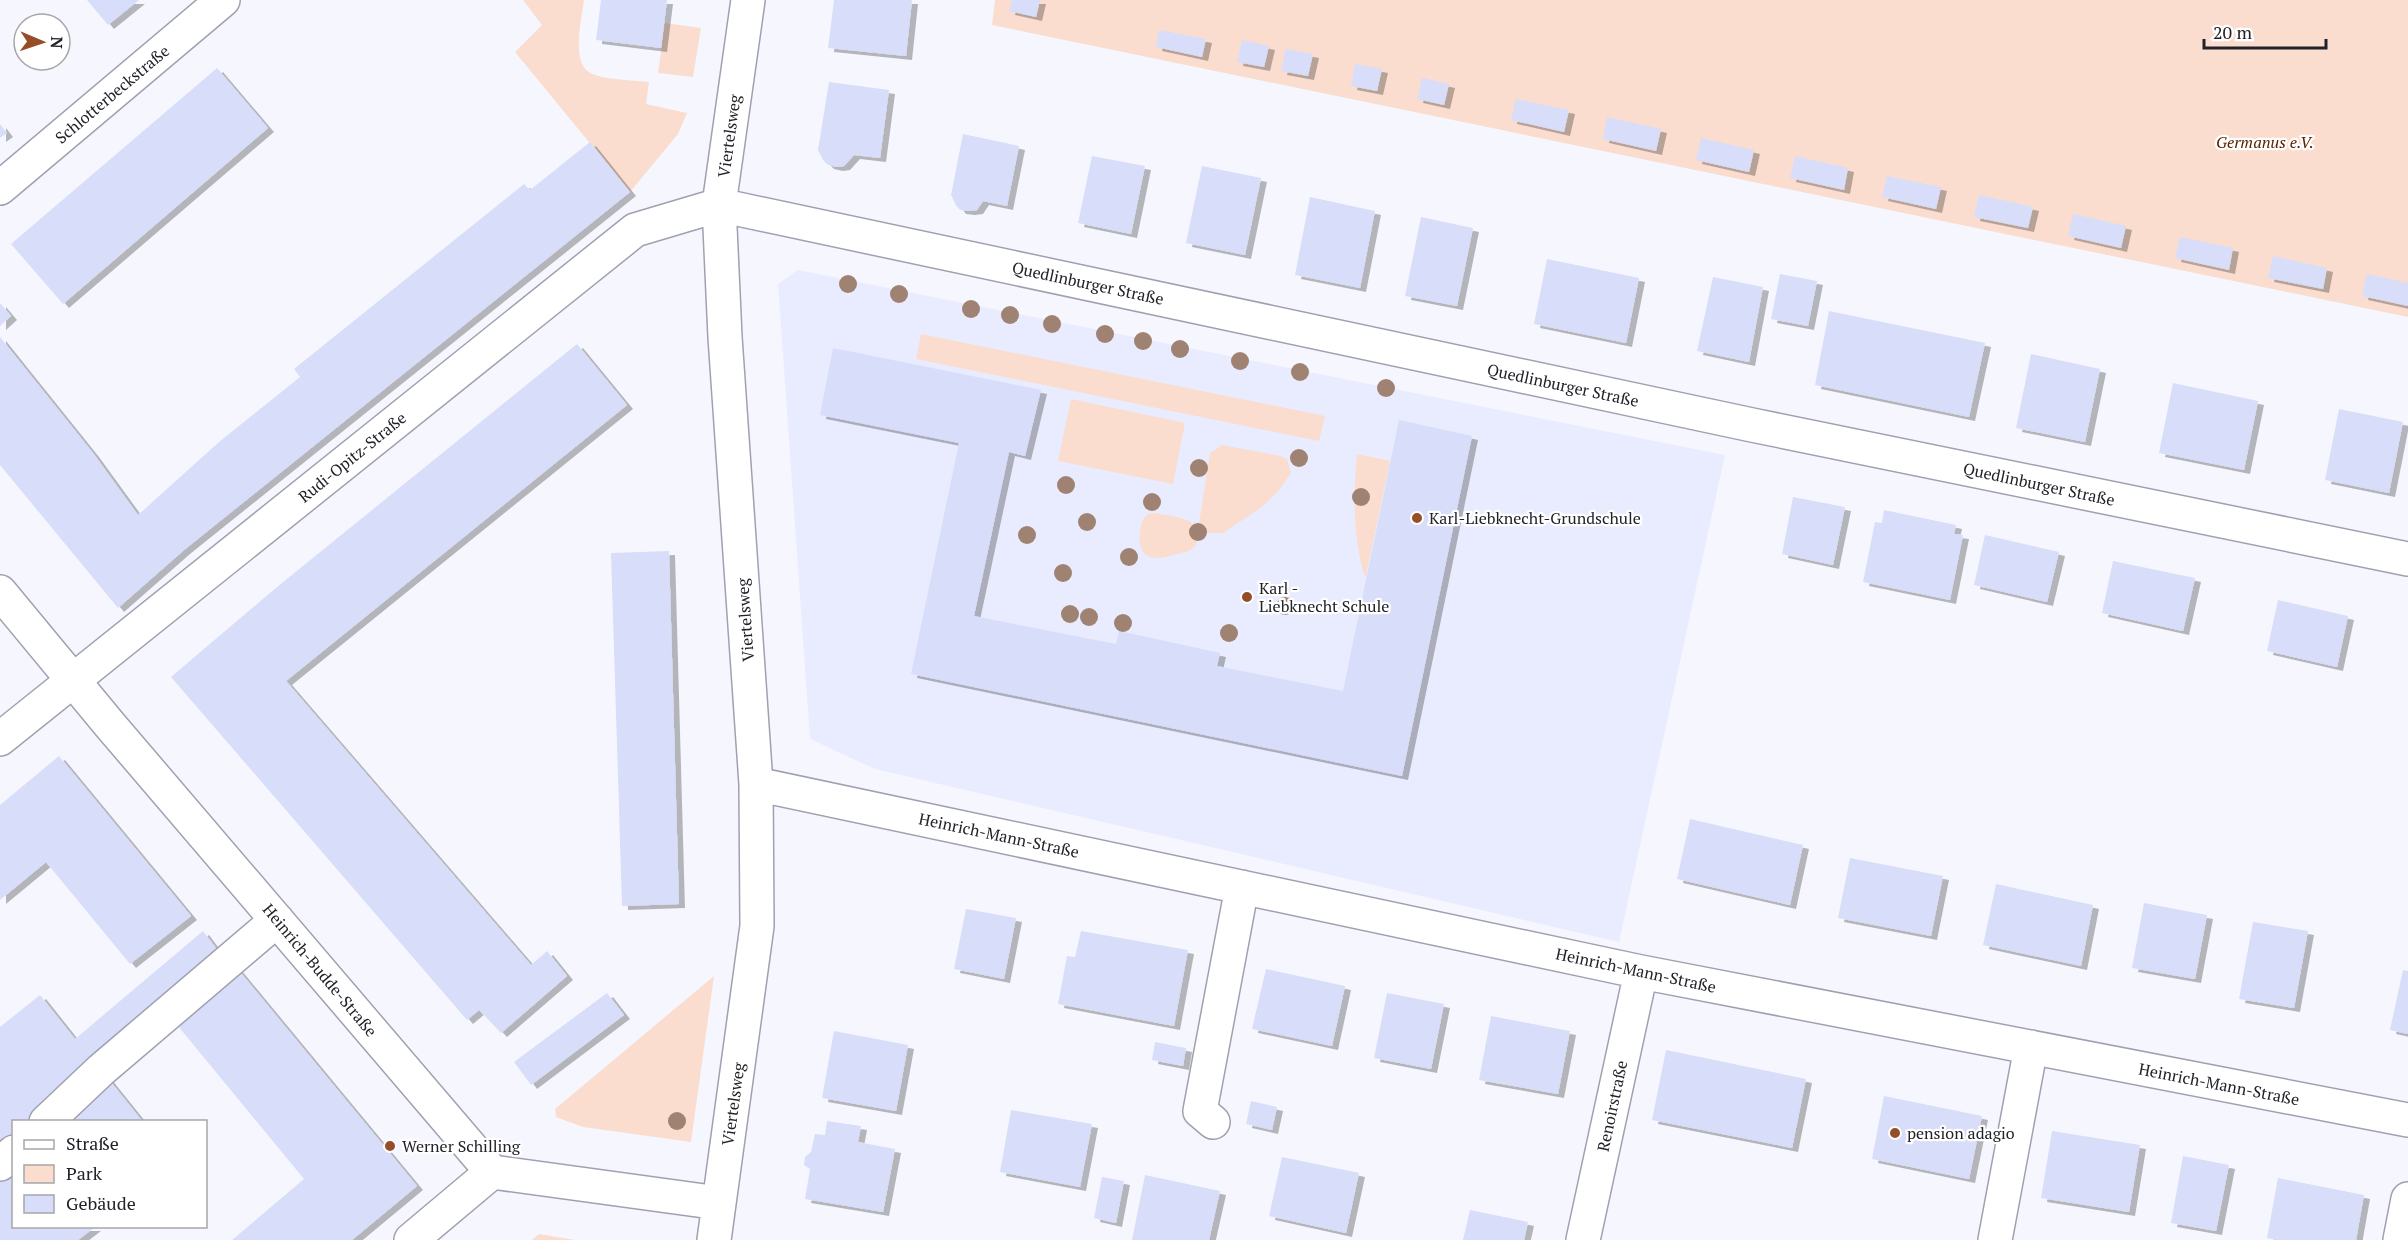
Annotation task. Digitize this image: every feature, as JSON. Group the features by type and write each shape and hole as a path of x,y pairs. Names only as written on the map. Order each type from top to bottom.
{"street":[{"name":"Schlotterbeckstraße","path":"0,188 223,0"},
{"name":"Viertelsweg","path":"714,1240 757,926 756,784 726,349 719,205 748,0"},
{"name":"Quedlinburger Straße","path":"719,205 1740,423 2408,559"},
{"name":"Rudi-Opitz-Straße","path":"0,739 635,230 719,205"},
{"name":"Heinrich-Budde-Straße","path":"0,591 73,680 492,1172"},
{"name":"Heinrich-Mann-Straße","path":"756,784 1641,972 2408,1120"},
{"path":"1214,1122 1200,1111 1242,887"},
{"path":"48,1120 101,1070 277,920"},
{"name":"Renoirstraße","path":"1583,1240 1641,972"},
{"path":"1995,1240 2031,1047"},
{"path":"0,1164 12,1154"},
{"path":"411,1240 492,1172 719,1203"},
{"path":"2400,1240 2408,1199"}],"shaded area":[{"name":"Karl - Liebknecht Schule","path":"798,270 1725,455 1619,942 875,769 810,739 778,284"}],"green space":[{"path":"523,0 584,0 579,49 580,58 589,72 601,77 649,82 646,104 687,113 678,134 630,192 515,52 542,25"},
{"name":"Germanus e.V.","path":"995,0 2408,0 2408,317 992,25"},
{"path":"665,23 701,28 693,77 658,73"},
{"path":"921,334 1325,416 1319,441 916,359"},
{"path":"1071,399 1185,423 1173,484 1058,461"},
{"path":"1222,445 1281,456 1287,459 1291,473 1280,489 1262,507 1223,533 1207,533 1199,524 1210,453"},
{"path":"1357,454 1390,461 1366,576 1360,560 1356,530"},
{"path":"1155,513 1190,522 1198,536 1194,547 1186,552 1162,558 1145,554 1140,542 1143,519"},
{"path":"714,976 691,1142 583,1127 556,1117 555,1109"},
{"path":"539,1234 575,1240 532,1240"}],"building":[{"path":"87,0 139,0 108,25"},
{"path":"601,0 667,0 661,48 596,40"},
{"path":"834,0 912,0 906,56 828,48"},
{"path":"1012,0 1040,0 1036,17 1009,11"},
{"path":"1159,30 1206,39 1202,57 1156,47"},
{"path":"1242,40 1269,46 1264,67 1237,62"},
{"path":"1286,49 1313,54 1308,76 1281,71"},
{"path":"1355,64 1382,69 1377,91 1351,86"},
{"path":"217,68 268,128 63,304 11,244"},
{"path":"1422,78 1449,84 1444,105 1417,99"},
{"path":"829,82 889,90 880,158 854,155 844,166 837,167 828,165 823,160 818,150"},
{"path":"1516,99 1569,110 1564,132 1511,120"},
{"path":"1607,117 1661,129 1656,151 1603,139"},
{"path":"0,124 7,133 0,138"},
{"path":"963,134 1019,146 1007,206 983,201 977,210 969,211 960,210 956,205 951,195"},
{"path":"1701,138 1754,150 1749,172 1696,160"},
{"path":"590,142 630,192 184,550 118,608 0,465 0,337 93,453 138,515 219,442 300,377 294,369 524,184 530,190"},
{"path":"1092,156 1145,166 1131,234 1078,223"},
{"path":"1795,156 1848,168 1844,190 1790,178"},
{"path":"1202,166 1261,178 1245,255 1186,243"},
{"path":"1887,176 1941,187 1936,209 1882,197"},
{"path":"1979,195 2033,207 2028,228 1974,217"},
{"path":"1310,197 1375,211 1360,288 1295,275"},
{"path":"2073,214 2126,226 2121,248 2068,236"},
{"path":"1421,217 1473,228 1457,306 1405,296"},
{"path":"2180,237 2233,248 2229,270 2175,258"},
{"path":"2273,256 2327,268 2323,289 2268,278"},
{"path":"1547,259 1639,278 1626,343 1534,324"},
{"path":"1780,274 1817,281 1808,326 1771,319"},
{"path":"2367,274 2408,283 2408,306 2362,296"},
{"path":"1713,277 1763,287 1749,362 1697,351"},
{"path":"0,303 11,316 0,326"},
{"path":"1829,311 1985,343 1969,417 1815,385"},
{"path":"577,344 627,405 286,681 531,965 547,951 567,976 501,1033 479,1010 467,1020 171,677 277,587"},
{"name":"Karl-Liebknecht-Grundschule","path":"833,348 1041,390 1025,456 1009,452 974,616 1116,644 1119,631 1220,653 1217,666 1343,691 1399,420 1472,436 1402,776 911,674 959,443 820,415"},
{"path":"2031,354 2100,369 2085,442 2016,428"},
{"path":"2173,383 2258,401 2244,470 2159,453"},
{"path":"2339,409 2403,422 2389,493 2325,480"},
{"path":"1793,497 1845,507 1833,565 1782,554"},
{"path":"1884,510 1956,525 1954,534 1963,535 1950,600 1863,582 1875,522 1882,523"},
{"path":"1985,535 2059,552 2047,602 1974,585"},
{"path":"669,551 679,904 622,906 611,553"},
{"path":"2113,561 2195,578 2183,631 2102,613"},
{"path":"2278,600 2348,616 2337,667 2267,651"},
{"path":"59,756 191,916 130,964 46,862 0,900 0,805"},
{"path":"1690,819 1803,845 1790,905 1677,879"},
{"path":"1850,858 1943,876 1931,936 1838,918"},
{"path":"1996,884 2093,905 2081,966 1983,945"},
{"path":"2144,903 2207,915 2195,979 2132,968"},
{"path":"966,909 1016,918 1004,979 954,969"},
{"path":"2253,922 2308,931 2294,1008 2239,999"},
{"path":"203,931 221,955 94,1061 141,1120 12,1120 12,1228 94,1228 78,1240 0,1240 0,1027 40,995 75,1039"},
{"path":"1081,931 1188,950 1174,1026 1058,1004 1067,956 1075,957"},
{"path":"236,967 417,1186 352,1240 232,1240 304,1179 173,1020"},
{"path":"1266,969 1345,986 1332,1046 1252,1029"},
{"path":"2403,970 2408,971 2408,1034 2390,1030"},
{"path":"607,993 624,1015 531,1085 514,1062"},
{"path":"1387,993 1444,1004 1431,1069 1374,1058"},
{"path":"1491,1016 1570,1031 1558,1094 1479,1080"},
{"path":"834,1031 908,1045 896,1111 822,1098"},
{"path":"1155,1042 1186,1048 1183,1066 1152,1060"},
{"path":"1666,1050 1806,1079 1792,1148 1652,1120"},
{"path":"1884,1096 1982,1116 1969,1179 1872,1159"},
{"path":"1251,1101 1277,1107 1272,1130 1246,1124"},
{"path":"1011,1110 1092,1124 1080,1187 1000,1172"},
{"path":"827,1121 861,1126 858,1142 895,1149 883,1212 805,1199 810,1169 804,1165 805,1157 811,1152 815,1134 825,1135"},
{"path":"2052,1131 2140,1145 2129,1212 2041,1198"},
{"path":"2183,1156 2229,1165 2216,1231 2171,1223"},
{"path":"1282,1157 1359,1173 1346,1233 1269,1216"},
{"path":"1145,1175 1220,1191 1209,1240 1132,1240"},
{"path":"1102,1177 1124,1181 1116,1223 1094,1218"},
{"path":"2278,1178 2364,1195 2356,1240 2267,1238"},
{"path":"1470,1210 1528,1222 1524,1240 1463,1240"}],"place":[{"name":"Karl-Liebknecht-Grundschule","path":"1417,518"},
{"name":"Karl - Liebknecht Schule","path":"1247,597"},
{"name":"pension adagio","path":"1895,1133"},
{"name":"Werner Schilling","path":"390,1146"}]}
